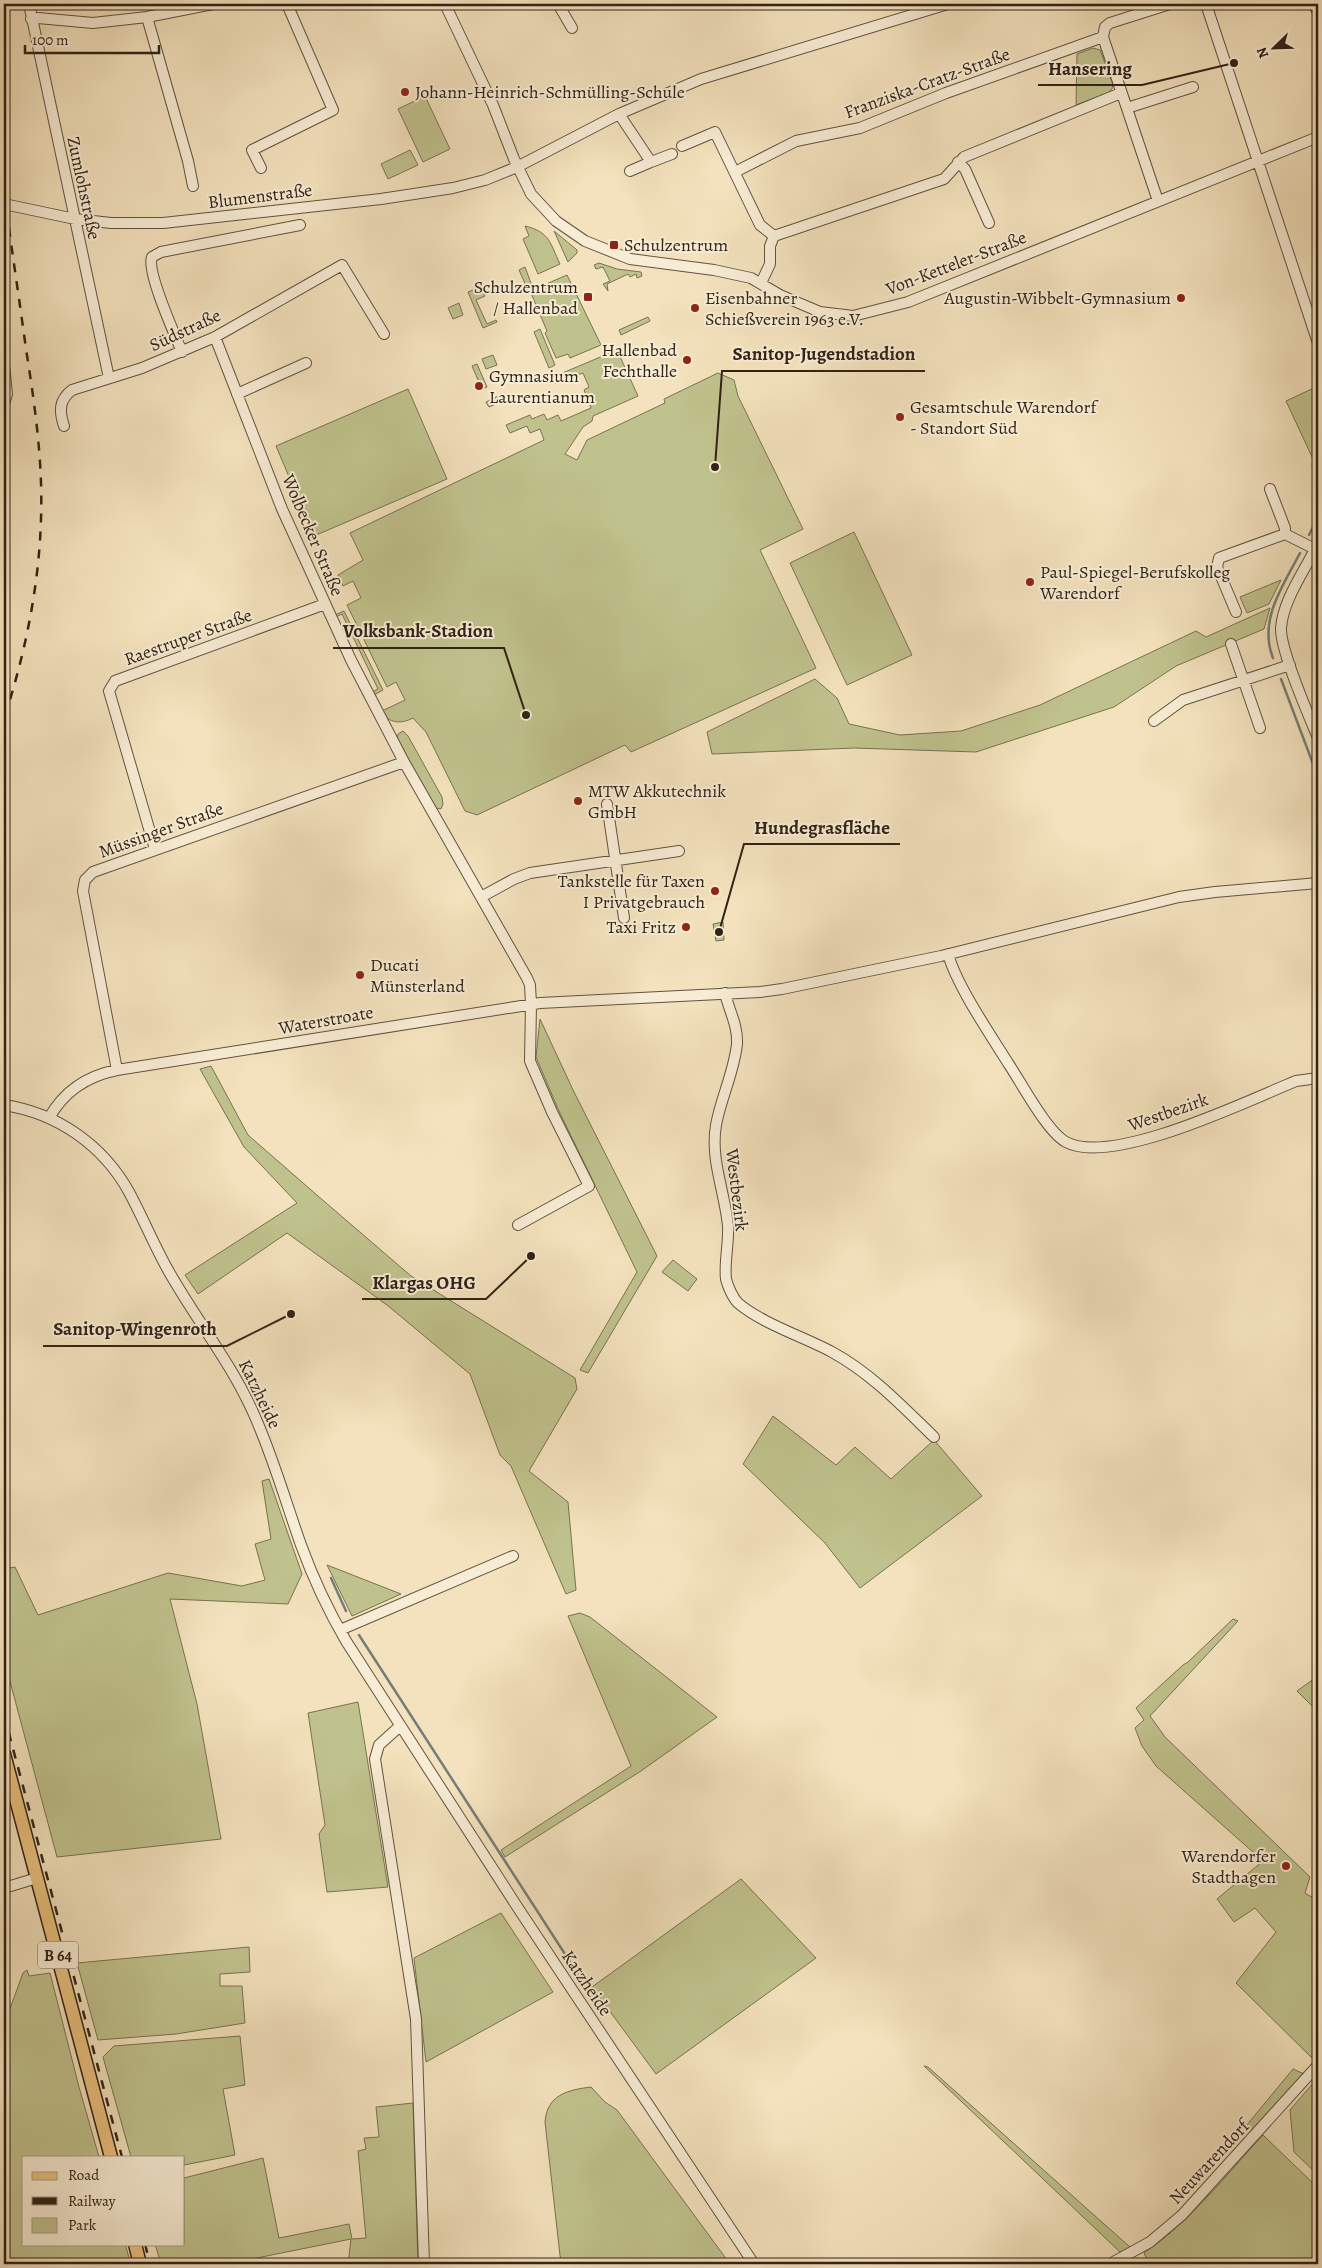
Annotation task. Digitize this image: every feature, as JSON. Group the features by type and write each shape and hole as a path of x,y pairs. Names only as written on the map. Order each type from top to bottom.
{"main road":[{"name":"B 64","path":"4,1754 111,2156"},
{"path":"136,2246 140,2264"}],"street":[{"name":"Zumlohstraße","path":"28,4 110,378"},
{"path":"31,19 93,22 147,17 214,4"},
{"path":"261,168 252,150 333,110 286,4"},
{"name":"Von-Ketteler-Straße","path":"445,4 493,105 517,167 531,194 541,207 569,231 596,247 630,259 731,273 751,278 780,295 820,312 853,316 908,302 1318,137"},
{"path":"558,4 572,28"},
{"name":"Blumenstraße","path":"4,204 74,219 130,223 184,222 284,208 381,199 462,186 517,167 619,114 705,78 948,4"},
{"path":"1158,201 1103,37 1105,27 1110,23 1170,4"},
{"path":"1206,4 1318,343"},
{"path":"1313,4 1318,12"},
{"path":"147,17 188,161 193,186"},
{"name":"Franziska-Cratz-Straße","path":"735,172 796,141 860,128 946,93 1103,37"},
{"path":"1127,108 1193,87"},
{"path":"761,283 770,264 770,246 774,236 944,179 964,157 1121,93"},
{"path":"619,114 651,162"},
{"path":"682,146 715,132 760,225 774,236"},
{"path":"630,171 672,154"},
{"path":"958,162 966,169 989,223"},
{"path":"182,352 165,313 151,265 152,257 161,252 300,226"},
{"name":"Südstraße","path":"64,426 59,413 63,396 72,390 182,352 215,337 342,265 384,334"},
{"name":"Wolbecker Straße","path":"215,337 282,509 325,604 404,762 527,978 531,1004"},
{"path":"237,394 306,363"},
{"path":"4,365 7,386 5,402"},
{"path":"1270,489 1285,528 1285,534"},
{"path":"1236,612 1217,567 1220,558 1285,534 1317,546 1288,603 1281,629 1290,665 1318,738"},
{"name":"Raestruper Straße","path":"155,849 109,691 115,681 325,604"},
{"path":"1231,644 1260,728"},
{"path":"1154,722 1183,700 1290,665"},
{"name":"Müssinger Straße","path":"117,1070 83,891 85,880 93,872 155,849 404,762"},
{"path":"607,804 624,918"},
{"path":"481,897 520,876 679,851"},
{"path":"518,1225 588,1186 552,1112 530,1061 531,1004 782,989 948,954 1179,897 1318,883"},
{"name":"Westbezirk","path":"948,954 983,1022 1048,1123 1065,1142 1077,1146 1092,1147 1124,1144 1152,1137 1296,1081 1318,1078"},
{"name":"Westbezirk","path":"725,993 735,1020 737,1045 716,1124 714,1140 717,1173 728,1227 726,1269 727,1282 731,1292 737,1302 753,1314 834,1353 877,1382 934,1437"},
{"name":"Waterstroate","path":"49,1118 58,1104 72,1089 96,1075 117,1070 531,1004"},
{"name":"Katzheide","path":"4,1105 33,1111 84,1138 120,1177 170,1272 235,1376 265,1441 309,1567 340,1630 400,1726 752,2261"},
{"path":"340,1630 513,1556"},
{"path":"400,1726 379,1744 375,1759 416,2019 424,2264"},
{"path":"4,1888 37,1878"},
{"name":"Neuwarendorf","path":"1110,2264 1150,2242 1182,2216 1318,2065"}],"green space":[{"path":"1093,48 1100,50 1113,84 1112,89 1108,93 1076,105 1077,54"},
{"path":"425,96 450,149 423,162 398,109"},
{"path":"410,150 418,165 388,179 381,164"},
{"path":"525,226 533,228 548,239 560,264 538,274 523,239 529,236"},
{"path":"554,231 577,250 577,253 568,262"},
{"path":"599,263 617,269 641,272 642,276 637,278 636,274 630,277 628,274 607,284 608,291 603,284 610,281 603,267 596,269 594,265"},
{"path":"525,267 532,286 527,288 519,270"},
{"path":"567,275 601,345 570,358 568,354 556,358 530,291"},
{"path":"481,287 485,296 476,300 487,324 496,320 497,322 483,328 468,292"},
{"path":"459,303 463,315 453,319 448,308"},
{"path":"648,317 650,321 621,335 619,330"},
{"path":"540,329 555,365 549,368 534,332"},
{"path":"617,350 638,396 593,416 592,421 583,427 565,454 577,460 587,440 665,403 664,399 718,373 734,380 738,396 803,529 760,550 816,668 631,752 625,745 477,815 465,811 426,732 413,718 396,722 388,718 382,711 405,700 396,682 387,687 347,605 361,598 353,581 343,586 338,575 363,560 350,533 544,440 540,429 530,433 527,426 510,433 506,425 530,415 532,419 544,414 547,420 558,415 561,421 591,408 584,390 589,387 583,373 555,383 553,377"},
{"path":"493,355 497,365 486,369 482,359"},
{"path":"477,364 487,387 482,389 472,366"},
{"path":"1316,387 1318,395 1318,471 1312,466 1313,459 1286,401"},
{"path":"408,389 447,479 314,536 276,446"},
{"path":"503,394 505,400 489,407 486,402"},
{"path":"854,532 912,655 847,685 790,563"},
{"path":"1281,580 1269,604 1247,613 1240,597"},
{"path":"1270,608 1264,629 1176,666 1114,707 976,752 854,748 712,754 707,732 815,679 837,698 849,724 900,735 961,731 1040,705 1196,631 1206,637"},
{"path":"344,611 383,690 374,695 372,692 378,689 342,614 336,617 335,615"},
{"path":"403,731 408,736 442,797 443,804 441,809 436,808 397,739 398,734"},
{"path":"723,922 724,940 716,941 713,924"},
{"path":"540,1019 574,1092 657,1256 588,1373 580,1370 637,1272 558,1109 536,1057"},
{"path":"211,1066 248,1135 411,1276 575,1378 577,1389 529,1471 568,1502 576,1590 566,1594 511,1466 500,1455 470,1374 387,1305 287,1233 198,1294 185,1275 297,1203 244,1147 200,1069"},
{"path":"673,1260 697,1279 688,1291 662,1272"},
{"path":"773,1416 836,1465 855,1447 891,1479 934,1440 982,1496 860,1588 825,1543 743,1464"},
{"path":"269,1479 302,1574 288,1604 170,1599 197,1704 221,1839 57,1857 4,1659 4,1569 15,1567 38,1615 168,1573 242,1586 265,1580 255,1544 271,1539 262,1481"},
{"path":"327,1565 401,1594 352,1616"},
{"path":"580,1613 590,1617 717,1717 641,1771 505,1857 501,1850 631,1766 568,1616"},
{"path":"1233,1619 1238,1621 1150,1716 1165,1737 1310,1877 1305,1893 1318,1901 1318,2054 1312,2058 1236,1983 1276,1932 1255,1908 1234,1922 1217,1899 1263,1861 1156,1766 1142,1746 1135,1728 1144,1720 1136,1708"},
{"path":"1318,1676 1318,1712 1297,1691"},
{"path":"358,1702 388,1887 327,1892 319,1834 325,1825 308,1713"},
{"path":"741,1879 816,1958 656,2074 592,1987"},
{"path":"501,1913 553,1992 426,2062 414,1958"},
{"path":"249,1947 250,1972 220,1974 220,1986 242,1986 245,2023 176,2034 98,2040 77,1963"},
{"path":"27,1970 29,1976 50,1973 99,2156 22,2156 22,2246 126,2246 131,2264 4,2264 4,2025 23,1973"},
{"path":"240,2036 245,2085 223,2089 235,2155 185,2165 185,2156 131,2156 103,2057 114,2046"},
{"path":"924,2066 928,2067 1131,2248 1120,2252"},
{"path":"1293,2069 1304,2074 1252,2130 1246,2126"},
{"path":"1315,2081 1318,2083 1318,2175 1294,2152 1290,2110"},
{"path":"591,2087 605,2102 617,2110 730,2264 561,2264 545,2122 547,2113 554,2100 566,2092"},
{"path":"413,2103 418,2264 348,2264 351,2239 227,2264 161,2264 156,2246 185,2246 185,2178 263,2158 279,2238 349,2224 352,2239 366,2238 358,2151 366,2149 364,2138 379,2137 376,2107"},
{"path":"1263,2135 1318,2188 1318,2264 1149,2264 1144,2253 1161,2241 1192,2213"}],"waterway":[{"path":"1309,535 1318,517"},
{"path":"1273,658 1269,644 1268,630 1270,617 1280,591 1300,553"},
{"path":"1281,679 1318,777"},
{"path":"331,1578 346,1611"},
{"path":"359,1635 583,1982"}],"railway":[{"path":"4,192 35,413 40,455 41,498 40,544 30,620 4,719"},
{"path":"4,1715 122,2156"},
{"path":"146,2246 150,2264"}],"place":[{"name":"Hansering","path":"1234,63"},
{"name":"Johann-Heinrich-Schmülling-Schule","path":"405,92"},
{"name":"Schulzentrum","path":"614,245"},
{"name":"Schulzentrum / Hallenbad","path":"588,297"},
{"name":"Augustin-Wibbelt-Gymnasium","path":"1181,298"},
{"name":"Eisenbahner Schießverein 1963 e.V.","path":"695,308"},
{"name":"Hallenbad Fechthalle","path":"687,360"},
{"name":"Gymnasium Laurentianum","path":"479,386"},
{"name":"Gesamtschule Warendorf - Standort Süd","path":"900,417"},
{"name":"Sanitop-Jugendstadion","path":"715,467"},
{"name":"Paul-Spiegel-Berufskolleg Warendorf","path":"1030,582"},
{"name":"Volksbank-Stadion","path":"526,715"},
{"name":"MTW Akkutechnik GmbH","path":"578,801"},
{"name":"Tankstelle für Taxen I Privatgebrauch","path":"715,891"},
{"name":"Taxi Fritz","path":"686,927"},
{"name":"Hundegrasfläche","path":"719,932"},
{"name":"Ducati Münsterland","path":"360,975"},
{"name":"Klargas OHG","path":"531,1256"},
{"name":"Sanitop-Wingenroth","path":"291,1314"},
{"name":"Warendorfer Stadthagen","path":"1286,1866"}]}
